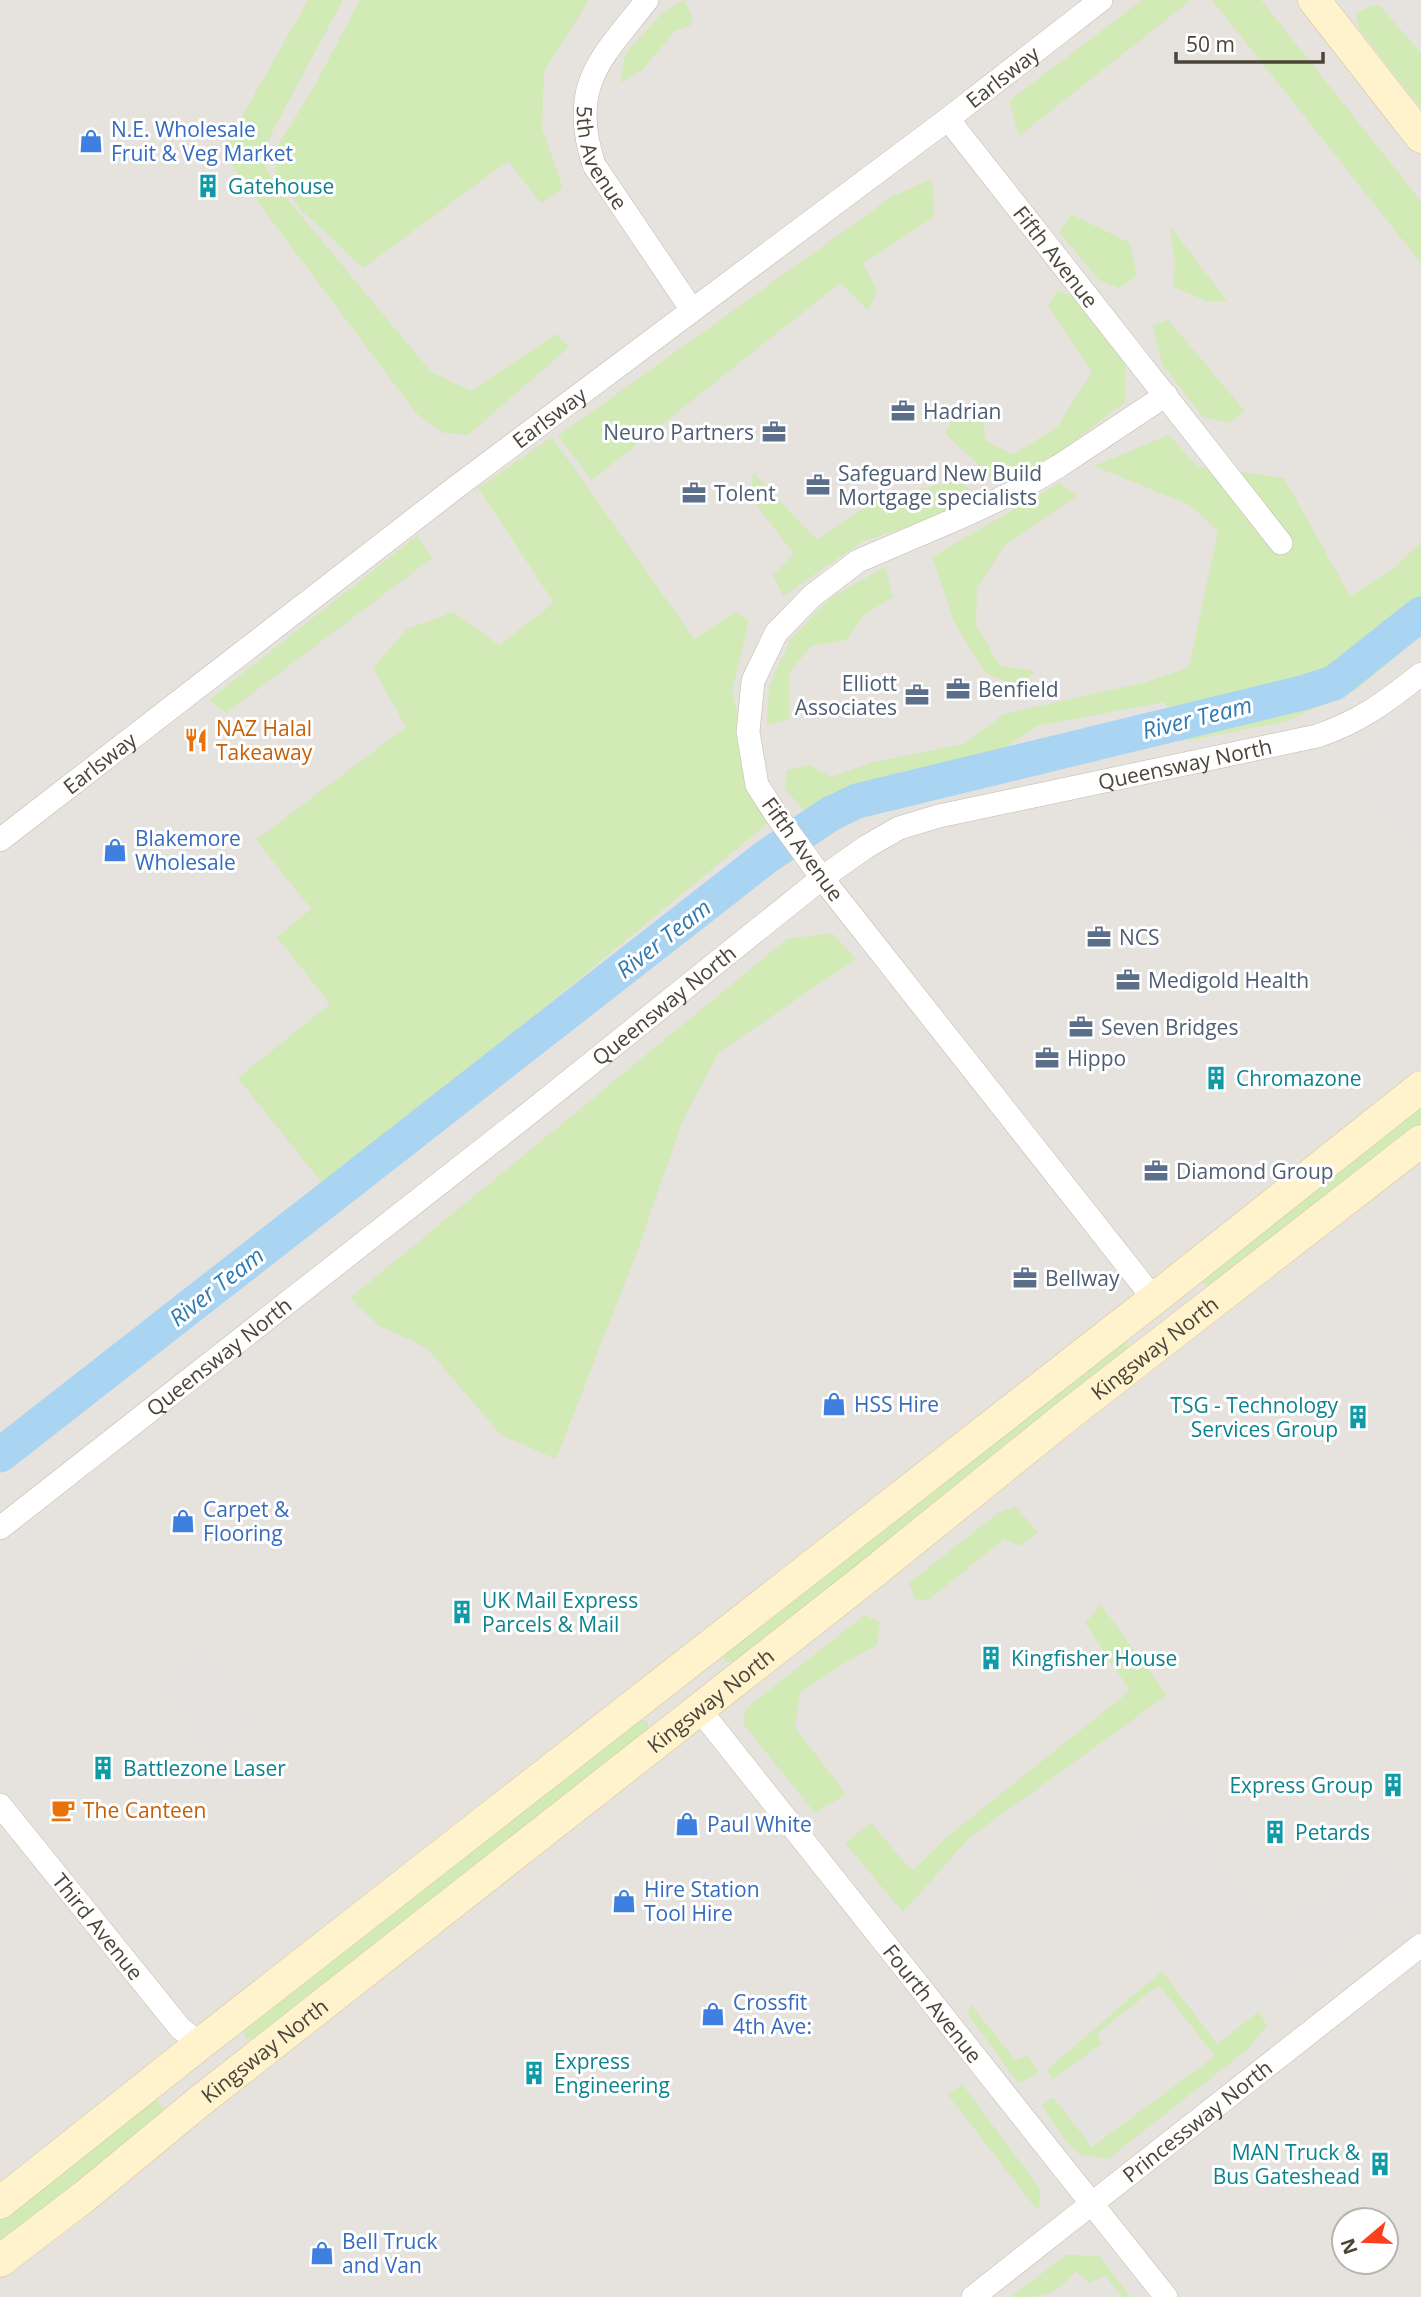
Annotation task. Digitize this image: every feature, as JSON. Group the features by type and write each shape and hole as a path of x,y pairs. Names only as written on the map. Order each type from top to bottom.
{"street":[{"name":"5th Avenue","path":"648,0 596,66 586,92 587,144 594,165 692,310"},
{"name":"Earlsway","path":"0,840 455,488 948,119 1101,0"},
{"path":"1314,0 1421,136"},
{"name":"Fifth Avenue","path":"948,119 1280,543"},
{"name":"Fifth Avenue","path":"1154,1299 822,878 777,816 757,785 748,732 753,681 776,633 812,596 858,561 1018,490 1166,395"},
{"name":"Queensway North","path":"0,1528 523,1118 822,878 866,847 899,828 939,816 1329,732 1357,721 1421,674"},
{"name":"Kingsway North","path":"0,2203 1421,1087"},
{"name":"Kingsway North","path":"0,2261 1068,1415 1421,1141"},
{"path":"1154,1299 1178,1331"},
{"path":"672,1677 699,1709"},
{"name":"Fourth Avenue","path":"699,1709 1166,2297"},
{"name":"Third Avenue","path":"0,1805 180,2028 200,2044"},
{"name":"Princessway North","path":"972,2297 1421,1945"},
{"path":"200,2044 224,2054 238,2071"}],"shaded area":[{"path":"0,0 1421,0 1421,2297 0,2297"},
{"path":"1421,710 1421,837 1408,846 1355,779 1367,753"},
{"path":"203,1648 260,1724 217,1757 159,1684"},
{"path":"1175,1808 1275,1932 1380,1852 1408,1889 1217,2043 1170,1979 1185,1956 1117,1850"},
{"path":"1099,2047 1144,2099 1090,2144 1049,2087"}],"green space":[{"path":"308,0 343,0 273,130 262,161 278,188 431,372 471,391 556,334 569,347 468,435 444,433 417,414 242,181 223,150"},
{"path":"360,0 589,0 544,72 542,128 563,188 541,203 508,161 363,268 300,209 276,175 277,146 310,94"},
{"path":"684,0 691,14 692,25 676,30 643,69 620,83 625,54 660,15"},
{"path":"1142,0 1191,0 1019,136 1009,101"},
{"path":"1212,0 1261,0 1421,201 1421,263"},
{"path":"1379,5 1421,53 1421,108 1359,29 1356,14 1368,7"},
{"path":"932,179 934,217 863,263 877,291 868,310 840,283 592,480 558,436 893,196"},
{"path":"1071,214 1130,243 1137,276 1119,288 1099,280 1059,232"},
{"path":"1170,226 1227,301 1207,301 1173,287 1175,263"},
{"path":"1058,290 1076,299 1125,365 1125,402 1054,456 1014,477 991,477 945,433 956,411 983,410 985,440 1013,455 1057,427 1092,372 1048,306"},
{"path":"1168,320 1245,411 1229,423 1203,417 1162,364 1153,325"},
{"path":"1169,435 1197,466 1284,478 1350,596 1390,571 1421,543 1421,635 1357,689 1287,721 1187,741 1164,702 1037,726 1000,752 804,810 785,789 787,770 809,765 831,777 874,762 964,744 1004,714 1147,682 1189,667 1218,531 1190,505 1094,466"},
{"path":"552,437 694,639 735,612 749,621 732,691 749,764 769,822 326,1188 238,1078 330,1004 277,937 311,909 256,840 406,727 373,668 407,629 453,612 499,645 554,603 478,488"},
{"path":"753,472 817,540 877,499 960,480 973,493 957,511 863,541 783,596 773,575 794,554 751,498"},
{"path":"1059,483 1078,495 1004,546 977,588 976,625 1000,666 1035,671 1021,688 986,673 955,624 932,557"},
{"path":"417,536 432,558 226,713 209,700"},
{"path":"885,567 893,597 865,614 847,640 811,646 789,673 789,719 767,725 769,687 790,640 830,598"},
{"path":"832,933 856,959 719,1052 682,1122 637,1252 556,1459 501,1435 427,1348 378,1325 350,1298 787,939"},
{"path":"1421,1100 1421,1126 1214,1287 1203,1283 1202,1277"},
{"path":"1117,1342 1127,1342 1128,1353 734,1663 724,1661 724,1651"},
{"path":"1016,1507 1038,1532 1019,1546 1004,1539 927,1601 915,1599 909,1583 998,1513"},
{"path":"1101,1605 1167,1695 969,1838 903,1912 845,1843 871,1823 912,1871 948,1836 1130,1691 1085,1623"},
{"path":"865,1615 880,1623 877,1645 800,1693 795,1728 846,1794 815,1813 744,1725 745,1709"},
{"path":"637,1720 648,1721 648,1731 258,2038 245,2039 245,2024"},
{"path":"1162,1971 1217,2044 1259,2011 1267,2026 1249,2048 1108,2159 1081,2155 1066,2142 1042,2106 1053,2097 1092,2147 1215,2056 1159,1985 1097,2033 1101,2044 1053,2079 1047,2070"},
{"path":"971,2005 1015,2060 1027,2056 1039,2073 1018,2083 967,2013"},
{"path":"962,2084 1041,2190 1038,2211 948,2095"},
{"path":"154,2097 166,2112 0,2243 0,2217"},
{"path":"1066,2255 1099,2256 1131,2297 1122,2297 1105,2275 1090,2283 1076,2271 1048,2294 1011,2297"}],"waterway":[{"name":"River Team","path":"0,1455 766,857 830,814 857,801 1334,683 1421,614"}],"place":[{"name":"N.E. Wholesale Fruit & Veg Market","path":"91,141"},
{"name":"Gatehouse","path":"208,186"},
{"name":"Hadrian","path":"903,411"},
{"name":"Neuro Partners","path":"774,432"},
{"name":"Safeguard New Build Mortgage specialists","path":"818,485"},
{"name":"Tolent","path":"694,493"},
{"name":"Benfield","path":"958,689"},
{"name":"Elliott Associates","path":"917,695"},
{"name":"NAZ Halal Takeaway","path":"196,740"},
{"name":"Blakemore Wholesale","path":"115,850"},
{"name":"NCS","path":"1099,937"},
{"name":"Medigold Health","path":"1128,980"},
{"name":"Seven Bridges","path":"1081,1027"},
{"name":"Hippo","path":"1047,1058"},
{"name":"Chromazone","path":"1216,1078"},
{"name":"Diamond Group","path":"1156,1171"},
{"name":"Bellway","path":"1025,1278"},
{"name":"HSS Hire","path":"834,1404"},
{"name":"TSG - Technology Services Group","path":"1358,1417"},
{"name":"Carpet & Flooring","path":"183,1521"},
{"name":"UK Mail Express Parcels & Mail","path":"462,1612"},
{"name":"Kingfisher House","path":"991,1658"},
{"name":"Battlezone Laser","path":"103,1768"},
{"name":"Express Group","path":"1393,1785"},
{"name":"The Canteen","path":"63,1810"},
{"name":"Paul White","path":"687,1824"},
{"name":"Petards","path":"1275,1832"},
{"name":"Hire Station Tool Hire","path":"624,1901"},
{"name":"Crossfit 4th Ave:","path":"713,2014"},
{"name":"Express Engineering","path":"534,2073"},
{"name":"MAN Truck & Bus Gateshead","path":"1380,2164"},
{"name":"Bell Truck and Van","path":"322,2253"}]}
